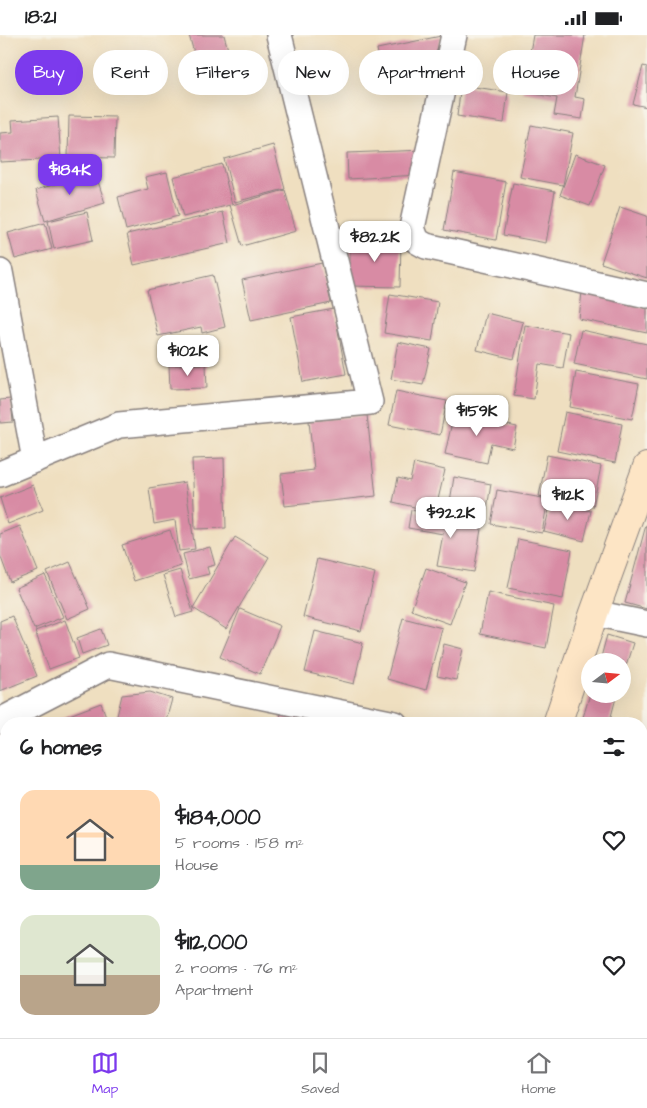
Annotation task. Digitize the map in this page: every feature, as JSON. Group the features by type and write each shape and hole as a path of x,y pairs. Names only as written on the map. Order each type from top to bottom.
{"street":[{"path":"0,474 119,425 370,401 280,35"},
{"path":"454,35 412,228 418,241 426,246 647,295"},
{"path":"0,272 35,460"},
{"path":"559,717 594,613 647,467"},
{"path":"594,613 647,624"},
{"path":"8,717 108,665 361,717"}],"building":[{"path":"189,35 224,35 228,50 193,50"},
{"path":"533,35 585,35 578,78 578,50 530,50"},
{"path":"441,36 439,50 377,49"},
{"path":"643,66 647,67 647,107 633,104"},
{"path":"483,88 493,90 493,95 508,95 504,123 457,116 460,95 483,95"},
{"path":"540,95 575,95 575,97 585,99 582,119 554,115 557,98"},
{"path":"69,116 115,117 114,158 68,157"},
{"path":"58,117 61,159 0,162 0,133 13,132 12,120"},
{"path":"531,125 573,133 563,185 520,177"},
{"path":"273,145 285,189 235,202 224,159"},
{"path":"425,150 419,175 348,179 347,153"},
{"path":"575,154 605,165 590,206 560,195"},
{"path":"222,164 232,205 285,190 296,231 242,246 230,205 183,217 173,177"},
{"path":"81,172 83,175 95,172 105,203 45,221 36,190 62,182 60,178"},
{"path":"167,172 178,216 126,230 118,197 148,189 145,177"},
{"path":"454,172 506,182 496,240 444,230"},
{"path":"513,183 555,191 546,243 503,235"},
{"path":"620,207 647,216 647,278 601,263"},
{"path":"87,212 93,240 54,249 48,221"},
{"path":"223,212 230,243 134,265 127,234"},
{"path":"45,223 52,249 15,259 8,233"},
{"path":"350,240 401,240 400,287 350,286"},
{"path":"322,263 331,303 251,320 242,280"},
{"path":"213,275 225,327 202,333 201,327 158,336 147,290"},
{"path":"582,292 647,308 647,333 579,319"},
{"path":"390,294 438,302 432,341 384,333"},
{"path":"334,309 346,374 303,382 291,317"},
{"path":"486,313 523,322 514,359 477,350"},
{"path":"525,325 569,333 563,368 539,364 534,399 514,396"},
{"path":"581,330 647,344 647,379 574,364"},
{"path":"398,342 431,349 423,385 391,379"},
{"path":"206,364 207,388 170,389 169,365"},
{"path":"576,372 639,384 632,419 570,407"},
{"path":"396,391 447,401 440,435 389,425"},
{"path":"11,399 13,422 0,423 0,400"},
{"path":"565,412 622,424 615,463 557,451"},
{"path":"454,413 517,427 513,448 491,443 487,463 445,454"},
{"path":"367,415 376,496 285,506 281,474 314,470 309,421"},
{"path":"547,455 601,466 593,507 539,496"},
{"path":"224,458 226,528 195,529 192,459"},
{"path":"414,463 445,470 435,512 393,502 398,478 410,481"},
{"path":"454,477 491,484 485,521 448,514"},
{"path":"185,482 195,549 179,551 175,520 154,524 149,488"},
{"path":"33,485 43,510 8,524 0,498"},
{"path":"497,490 548,499 542,533 491,524"},
{"path":"551,502 591,511 584,541 544,531"},
{"path":"411,510 482,523 474,572 437,566 443,534 408,528"},
{"path":"647,525 647,609 625,603"},
{"path":"20,526 38,571 10,582 0,555 0,534"},
{"path":"170,530 181,566 134,581 122,545"},
{"path":"235,537 269,557 226,629 193,608"},
{"path":"518,539 572,550 563,599 508,588"},
{"path":"210,547 215,565 207,567 209,574 189,579 183,554"},
{"path":"317,559 375,573 361,631 303,617"},
{"path":"70,562 90,609 67,619 47,572"},
{"path":"426,568 465,582 450,624 411,610"},
{"path":"180,570 193,612 176,617 163,575"},
{"path":"45,575 63,617 34,629 16,588"},
{"path":"488,592 554,606 546,648 480,634"},
{"path":"240,609 280,626 260,674 220,657"},
{"path":"12,616 37,676 0,691 0,621"},
{"path":"403,618 442,628 426,690 387,679"},
{"path":"65,620 79,658 49,669 35,631"},
{"path":"101,629 107,645 82,654 77,638"},
{"path":"315,631 363,643 354,684 305,672"},
{"path":"607,635 633,643 630,653 602,653"},
{"path":"444,644 463,649 456,680 437,676"},
{"path":"150,692 172,699 167,717 117,717 122,695"},
{"path":"101,703 106,717 64,717"},
{"path":"587,703 615,703 611,717 583,717"},
{"path":"282,708 319,714 318,717 280,717"}]}
